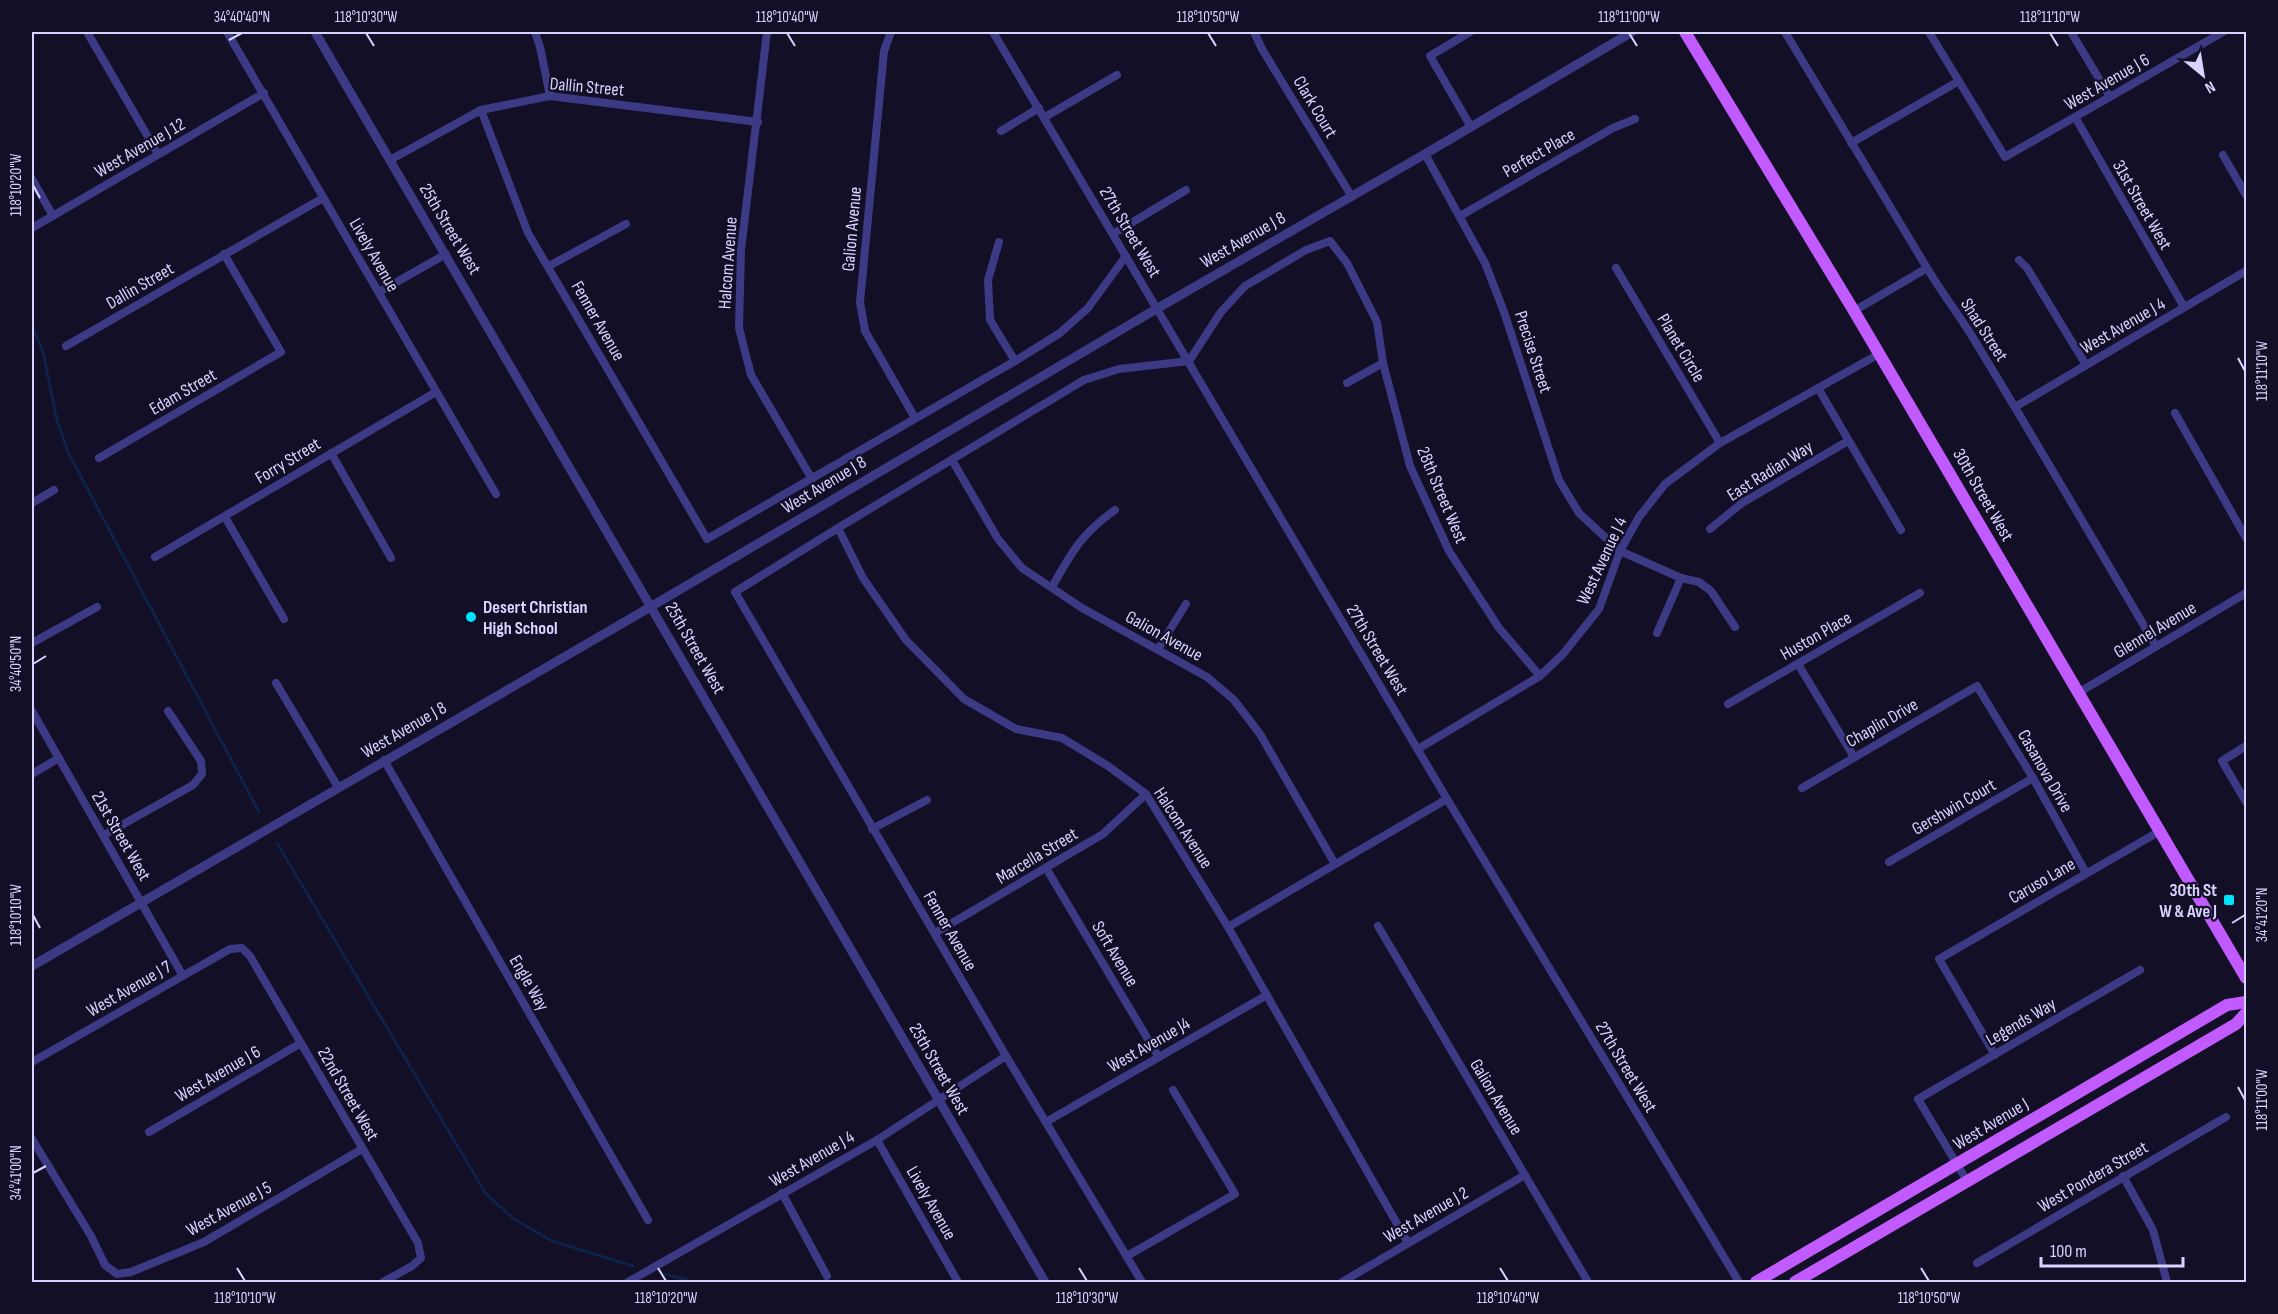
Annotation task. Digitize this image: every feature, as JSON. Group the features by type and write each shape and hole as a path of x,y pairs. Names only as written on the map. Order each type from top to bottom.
{"main road":[{"name":"30th Street West","path":"1685,32 1854,311 2247,978"},
{"name":"West Avenue J","path":"1756,1282 2227,1005 2247,1002"},
{"name":"West Avenue J","path":"1795,1282 2236,1024 2247,1014"}],"street":[{"path":"87,32 158,154"},
{"name":"Lively Avenue","path":"227,32 496,494"},
{"name":"25th Street West","path":"315,32 652,606 937,1100 1046,1282"},
{"path":"535,32 550,96"},
{"name":"Halcom Avenue","path":"767,32 741,250 739,328 751,375 812,479"},
{"name":"Galion Avenue","path":"891,32 884,51 860,302 865,331 915,418"},
{"name":"27th Street West","path":"993,32 1447,799 1738,1282"},
{"name":"Clark Court","path":"1254,32 1262,49 1352,197"},
{"path":"1470,32 1430,56 1471,127"},
{"name":"West Avenue J 8","path":"32,966 1632,32"},
{"name":"Shad Street","path":"1785,32 1948,303 1968,329 2156,646"},
{"path":"1851,143 1959,81 1929,32"},
{"path":"2071,32 2110,97"},
{"name":"West Avenue J 6","path":"1959,81 2005,157 2219,32"},
{"path":"1045,117 1117,75"},
{"name":"West Avenue J 12","path":"32,228 264,93"},
{"name":"Dallin Street","path":"390,160 481,111 550,96 758,122"},
{"path":"1001,131 1039,108"},
{"name":"Fenner Avenue","path":"481,111 528,233 707,539 812,479"},
{"name":"31st Street West","path":"2075,117 2184,307"},
{"name":"Perfect Place","path":"1460,216 1613,128 1635,119"},
{"name":"Precise Street","path":"1425,154 1485,263 1504,312 1559,480 1579,513 1620,551 1681,578 1699,582 1711,591 1735,627"},
{"path":"2223,155 2247,195"},
{"path":"32,179 53,216"},
{"path":"1113,234 1186,190"},
{"name":"Dallin Street","path":"66,346 323,198"},
{"path":"549,266 626,224"},
{"name":"28th Street West","path":"1189,362 1221,312 1245,286 1306,250 1330,241 1347,262 1377,322 1383,363 1410,466 1449,551 1499,628 1540,676"},
{"path":"999,242 988,280 990,320 1015,361"},
{"name":"Edam Street","path":"99,458 281,352 224,254"},
{"path":"379,292 446,254"},
{"path":"812,479 1060,333 1088,308 1126,256"},
{"path":"2019,260 2027,268 2086,365"},
{"name":"Planet Circle","path":"1616,268 1720,443"},
{"path":"1854,311 1927,268"},
{"name":"West Avenue J 4","path":"2015,407 2247,271"},
{"name":"West Avenue J 4","path":"1418,749 1540,676 1563,654 1599,609 1620,551 1639,517 1665,484 1720,443 1879,354"},
{"path":"838,528 1084,380 1119,369 1189,362"},
{"path":"1347,383 1383,363"},
{"path":"1818,388 1901,530"},
{"name":"Forry Street","path":"155,557 436,392"},
{"path":"2175,413 2247,537"},
{"name":"East Radian Way","path":"1710,529 1742,503 1848,441"},
{"path":"331,453 391,558"},
{"name":"Galion Avenue","path":"952,460 998,539 1022,568 1082,608 1207,677 1234,700 1260,734 1335,864"},
{"path":"32,503 54,490"},
{"path":"1052,587 1080,539 1115,510"},
{"path":"225,517 284,619"},
{"name":"Halcom Avenue","path":"838,528 863,578 906,640 964,699 1016,729 1062,738 1108,765 1146,794 1228,927 1408,1243"},
{"name":"Fenner Avenue","path":"838,528 735,592 1006,1056 1142,1282"},
{"path":"1657,633 1681,578"},
{"name":"Huston Place","path":"1728,704 1920,592"},
{"name":"Glennel Avenue","path":"2078,693 2247,593"},
{"path":"1158,649 1186,604"},
{"path":"32,643 98,608"},
{"path":"1798,664 1854,757"},
{"path":"276,682 338,787"},
{"name":"Chaplin Drive","path":"1802,788 1977,686"},
{"name":"Casanova Drive","path":"1977,686 2033,778 2085,873"},
{"name":"21st Street West","path":"32,711 183,976"},
{"path":"104,835 193,785 202,774 201,761 168,711"},
{"path":"2247,746 2222,761 2247,802"},
{"path":"32,774 59,758"},
{"name":"Engle Way","path":"384,760 648,1220"},
{"name":"Gershwin Court","path":"1889,862 2033,778"},
{"name":"Marcella Street","path":"935,933 1103,834 1146,794"},
{"path":"1228,927 1447,799"},
{"path":"873,829 927,800"},
{"name":"Caruso Lane","path":"1995,1054 1939,959 2160,831"},
{"name":"Soft Avenue","path":"1046,868 1158,1056"},
{"name":"Galion Avenue","path":"1378,926 1588,1282"},
{"name":"West Avenue J 7","path":"32,1062 230,949 242,948"},
{"name":"22nd Street West","path":"242,948 250,956 418,1244 421,1258 412,1266 383,1282"},
{"name":"Legends Way","path":"1957,1164 1918,1100 2140,970"},
{"name":"West Avenue J4","path":"1046,1122 1267,995"},
{"name":"West Avenue J 6","path":"149,1132 301,1043"},
{"name":"West Avenue J 4","path":"628,1282 877,1140 1006,1056"},
{"path":"1127,1256 1234,1194 1173,1090"},
{"name":"West Pondera Street","path":"1977,1263 2226,1117"},
{"name":"West Avenue J 5","path":"32,1139 92,1236 105,1265 117,1274 131,1272 204,1242 362,1149"},
{"name":"Lively Avenue","path":"877,1140 958,1282"},
{"path":"1957,1164 1967,1181"},
{"name":"West Avenue J 2","path":"1342,1282 1525,1175"},
{"path":"2123,1176 2153,1230 2167,1282"},
{"path":"782,1193 827,1276"}],"waterway":[{"path":"32,325 43,352 57,421 69,454 259,812"},
{"path":"277,843 486,1194 514,1219 552,1241 633,1266"},
{"path":"665,1274 694,1282"}],"place":[{"name":"Desert Christian High School","path":"471,617"},
{"name":"30th St W & Ave J","path":"2229,900"}]}
